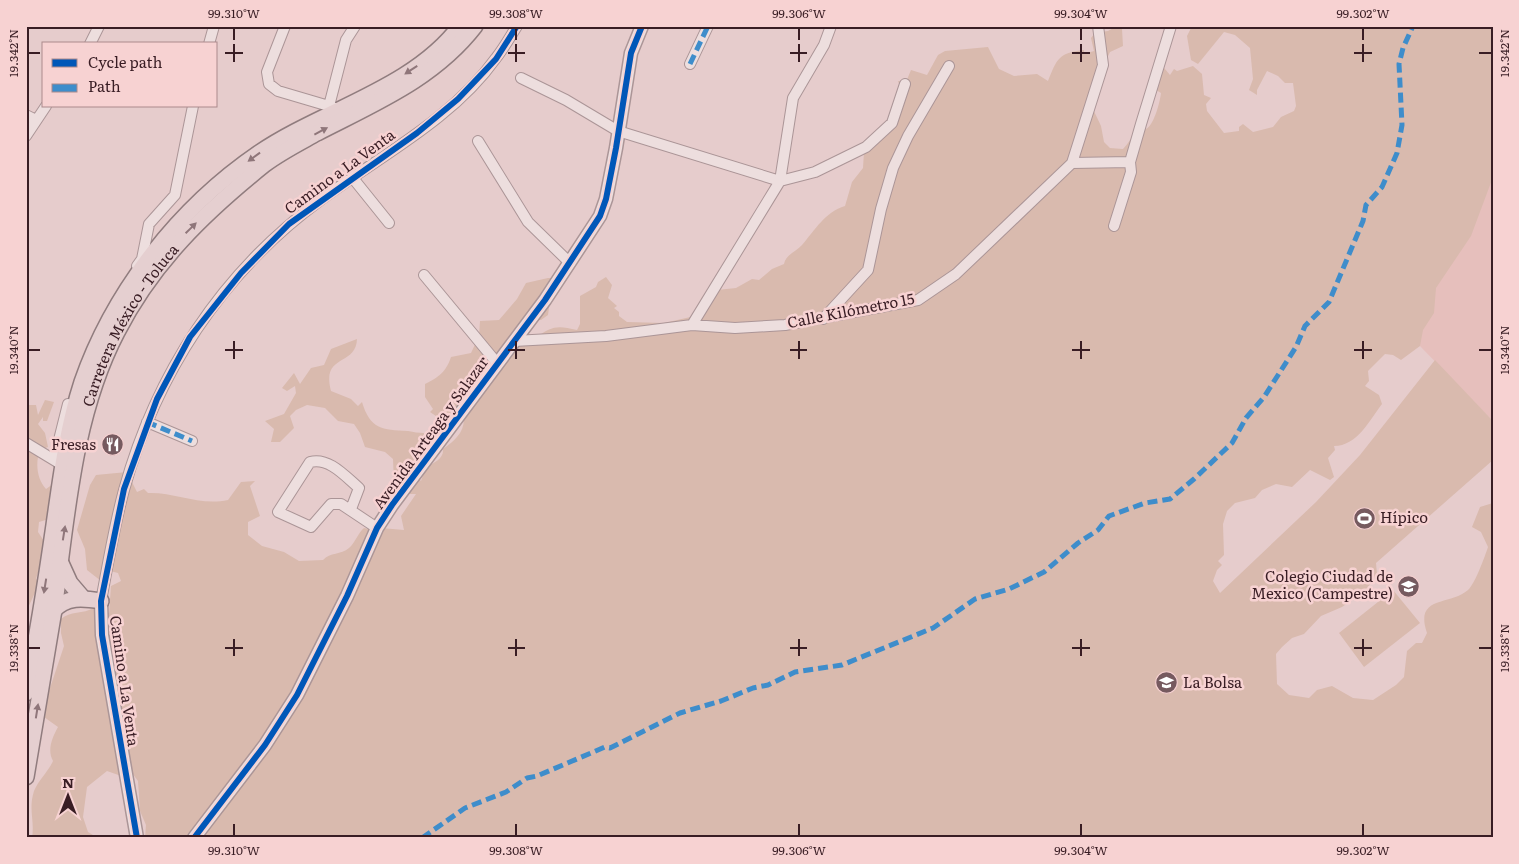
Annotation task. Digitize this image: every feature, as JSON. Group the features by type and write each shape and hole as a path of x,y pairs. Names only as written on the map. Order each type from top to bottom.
{"main road":[{"name":"Carretera México - Toluca","path":"26,693 58,463 91,360 126,293 177,223 218,183 273,144 334,107 394,81 433,55 460,26"},
{"name":"Carretera México - Toluca","path":"26,777 76,459 98,378 116,333 136,298 166,256 190,228 275,157 405,89 446,59 475,26"},
{"path":"60,560 70,583 82,597"},
{"path":"53,611 66,602 82,597 101,601"}],"street":[{"path":"91,42 99,26"},
{"path":"210,42 214,26"},
{"path":"284,26 267,72 267,82 278,91 334,107 346,40 355,26"},
{"name":"Camino a La Venta","path":"137,838 102,635 101,601 124,489 157,399 190,337 213,306 290,224 352,177 416,133 458,99 496,59 517,26"},
{"name":"Avenida Arteaga y Salazar","path":"194,838 265,744 297,695 347,596 377,528 591,233 603,208 631,53 642,26"},
{"path":"690,64 708,26"},
{"path":"692,325 780,180 793,98 824,45 831,26"},
{"path":"1098,26 1103,65 1072,163 1130,162"},
{"path":"1114,226 1131,172 1130,162 1171,26"},
{"path":"823,319 868,270 881,209 893,168 908,136 949,66"},
{"path":"521,78 566,100 618,131 780,180 815,172 866,147 892,122 906,84"},
{"path":"26,136 45,108"},
{"path":"26,443 58,463 70,399 84,357 104,316 142,259 149,224 175,194 193,108"},
{"path":"26,115 36,120"},
{"path":"478,141 528,222 570,263"},
{"name":"Calle Kilómetro 15","path":"514,341 606,336 692,325 735,328 785,325 918,300 956,274 1072,163"},
{"path":"352,177 389,223"},
{"path":"424,275 497,363"},
{"path":"148,422 192,441"},
{"path":"351,509 359,488 328,463 319,459 310,462 278,512 312,528 331,504 341,504 377,528"}],"shaded area":[{"path":"1192,26 1493,26 1493,177 1471,236 1436,288 1434,313 1423,330 1420,346 1401,360 1393,355 1385,354 1368,371 1369,381 1365,386 1379,395 1382,404 1356,437 1342,445 1334,446 1335,450 1328,458 1334,477 1330,480 1310,470 1292,487 1276,484 1262,490 1255,498 1235,503 1227,511 1223,524 1224,555 1218,561 1222,565 1217,570 1213,581 1220,593 1316,502 1360,455 1435,360 1493,421 1493,460 1376,563 1377,574 1366,590 1342,607 1321,616 1304,634 1292,638 1282,647 1276,654 1277,684 1289,695 1309,698 1317,690 1332,686 1353,698 1373,700 1396,685 1404,677 1407,651 1416,643 1422,643 1427,633 1424,621 1425,612 1436,603 1461,595 1474,582 1488,547 1481,532 1472,527 1480,507 1493,503 1493,838 145,838 146,825 140,811 138,781 132,773 124,777 107,771 87,787 83,817 88,832 98,838 32,838 32,798 36,787 53,761 50,748 58,727 44,717 45,703 64,646 61,633 61,619 68,615 94,608 102,613 109,613 111,586 121,581 118,573 110,571 101,581 87,570 85,549 77,530 90,485 96,475 127,472 137,492 144,489 148,493 207,501 228,500 241,482 255,481 250,486 260,516 248,522 248,535 262,546 284,552 299,561 323,560 326,557 343,552 351,546 364,528 373,530 381,538 381,528 404,530 401,516 416,494 401,494 396,503 381,506 383,497 392,481 393,459 385,452 365,447 360,433 354,424 338,421 325,408 307,405 296,410 290,416 294,428 280,442 271,442 274,429 265,421 284,414 296,393 295,386 287,391 282,388 294,373 300,384 311,368 324,365 331,349 357,339 351,354 335,365 331,371 329,379 331,391 351,399 358,406 362,402 365,411 373,423 384,429 424,433 417,471 417,477 421,481 426,467 440,458 443,449 459,434 464,419 463,413 445,422 430,412 433,409 425,397 425,384 441,374 447,367 451,357 471,353 479,336 480,321 499,320 517,299 526,283 548,278 558,278 551,293 548,315 541,320 529,320 524,334 535,338 555,328 564,327 577,330 580,324 580,296 596,287 598,282 606,277 612,285 608,298 617,306 614,308 619,312 619,316 627,322 664,323 695,316 702,297 717,290 736,288 752,279 759,280 772,269 784,264 789,255 802,245 826,217 845,206 852,182 863,168 864,152 894,114 896,94 902,92 898,81 906,82 911,70 927,75 938,55 945,51 988,47 999,69 1014,76 1037,74 1048,81 1056,62 1064,55 1075,51 1084,50 1084,54 1094,51 1091,38 1095,33 1108,31 1115,27 1122,29 1123,46 1110,52 1102,69 1092,107 1101,126 1104,142 1110,148 1123,149 1135,134 1146,129 1152,123 1161,93 1156,90 1160,81 1156,78 1161,77 1160,63 1170,75 1174,69 1177,71 1193,66 1202,74 1204,95 1211,98 1206,104 1207,111 1224,133 1239,131 1239,127 1243,124 1253,132 1273,127 1281,117 1294,111 1296,106 1293,83 1285,83 1278,76 1267,71 1257,90 1257,95 1249,90 1253,79 1250,48 1235,35 1224,32 1198,64 1191,60 1187,36"},
{"path":"1493,26 1493,421 1420,346 1378,310"},
{"path":"45,400 54,402 47,421 43,421 43,417 38,424 45,433 48,447 40,450 38,471 46,489 53,484 49,519 39,522 38,532 44,541 42,559 36,579 40,582 26,612 26,405 36,405 38,415"},
{"path":"1393,590 1420,623 1364,667 1339,633"}],"marked path":[{"path":"690,64 708,26"},
{"path":"422,838 465,808 506,792 527,778 537,776 605,747 610,748 680,713 721,701 753,688 768,685 795,672 842,665 933,628 975,599 1009,589 1044,572 1078,543 1098,530 1109,516 1145,503 1170,499 1232,443 1246,418 1264,397 1296,347 1305,326 1329,302 1363,221 1366,205 1382,187 1397,153 1402,125 1399,64 1403,48 1413,26"},
{"path":"147,422 192,441"}],"cycle path":[{"path":"137,838 102,635 101,601 124,489 157,399 190,337 241,273 289,224 417,133 458,99 496,59 517,26"},
{"path":"194,838 265,745 297,695 347,596 377,528 392,505 545,300 600,216 606,199 616,148 631,53 642,26"}],"place":[{"name":"Fresas","path":"112,445"},
{"name":"Hípico","path":"1364,518"},
{"name":"Colegio Ciudad de Mexico (Campestre)","path":"1409,586"},
{"name":"La Bolsa","path":"1167,683"}]}
